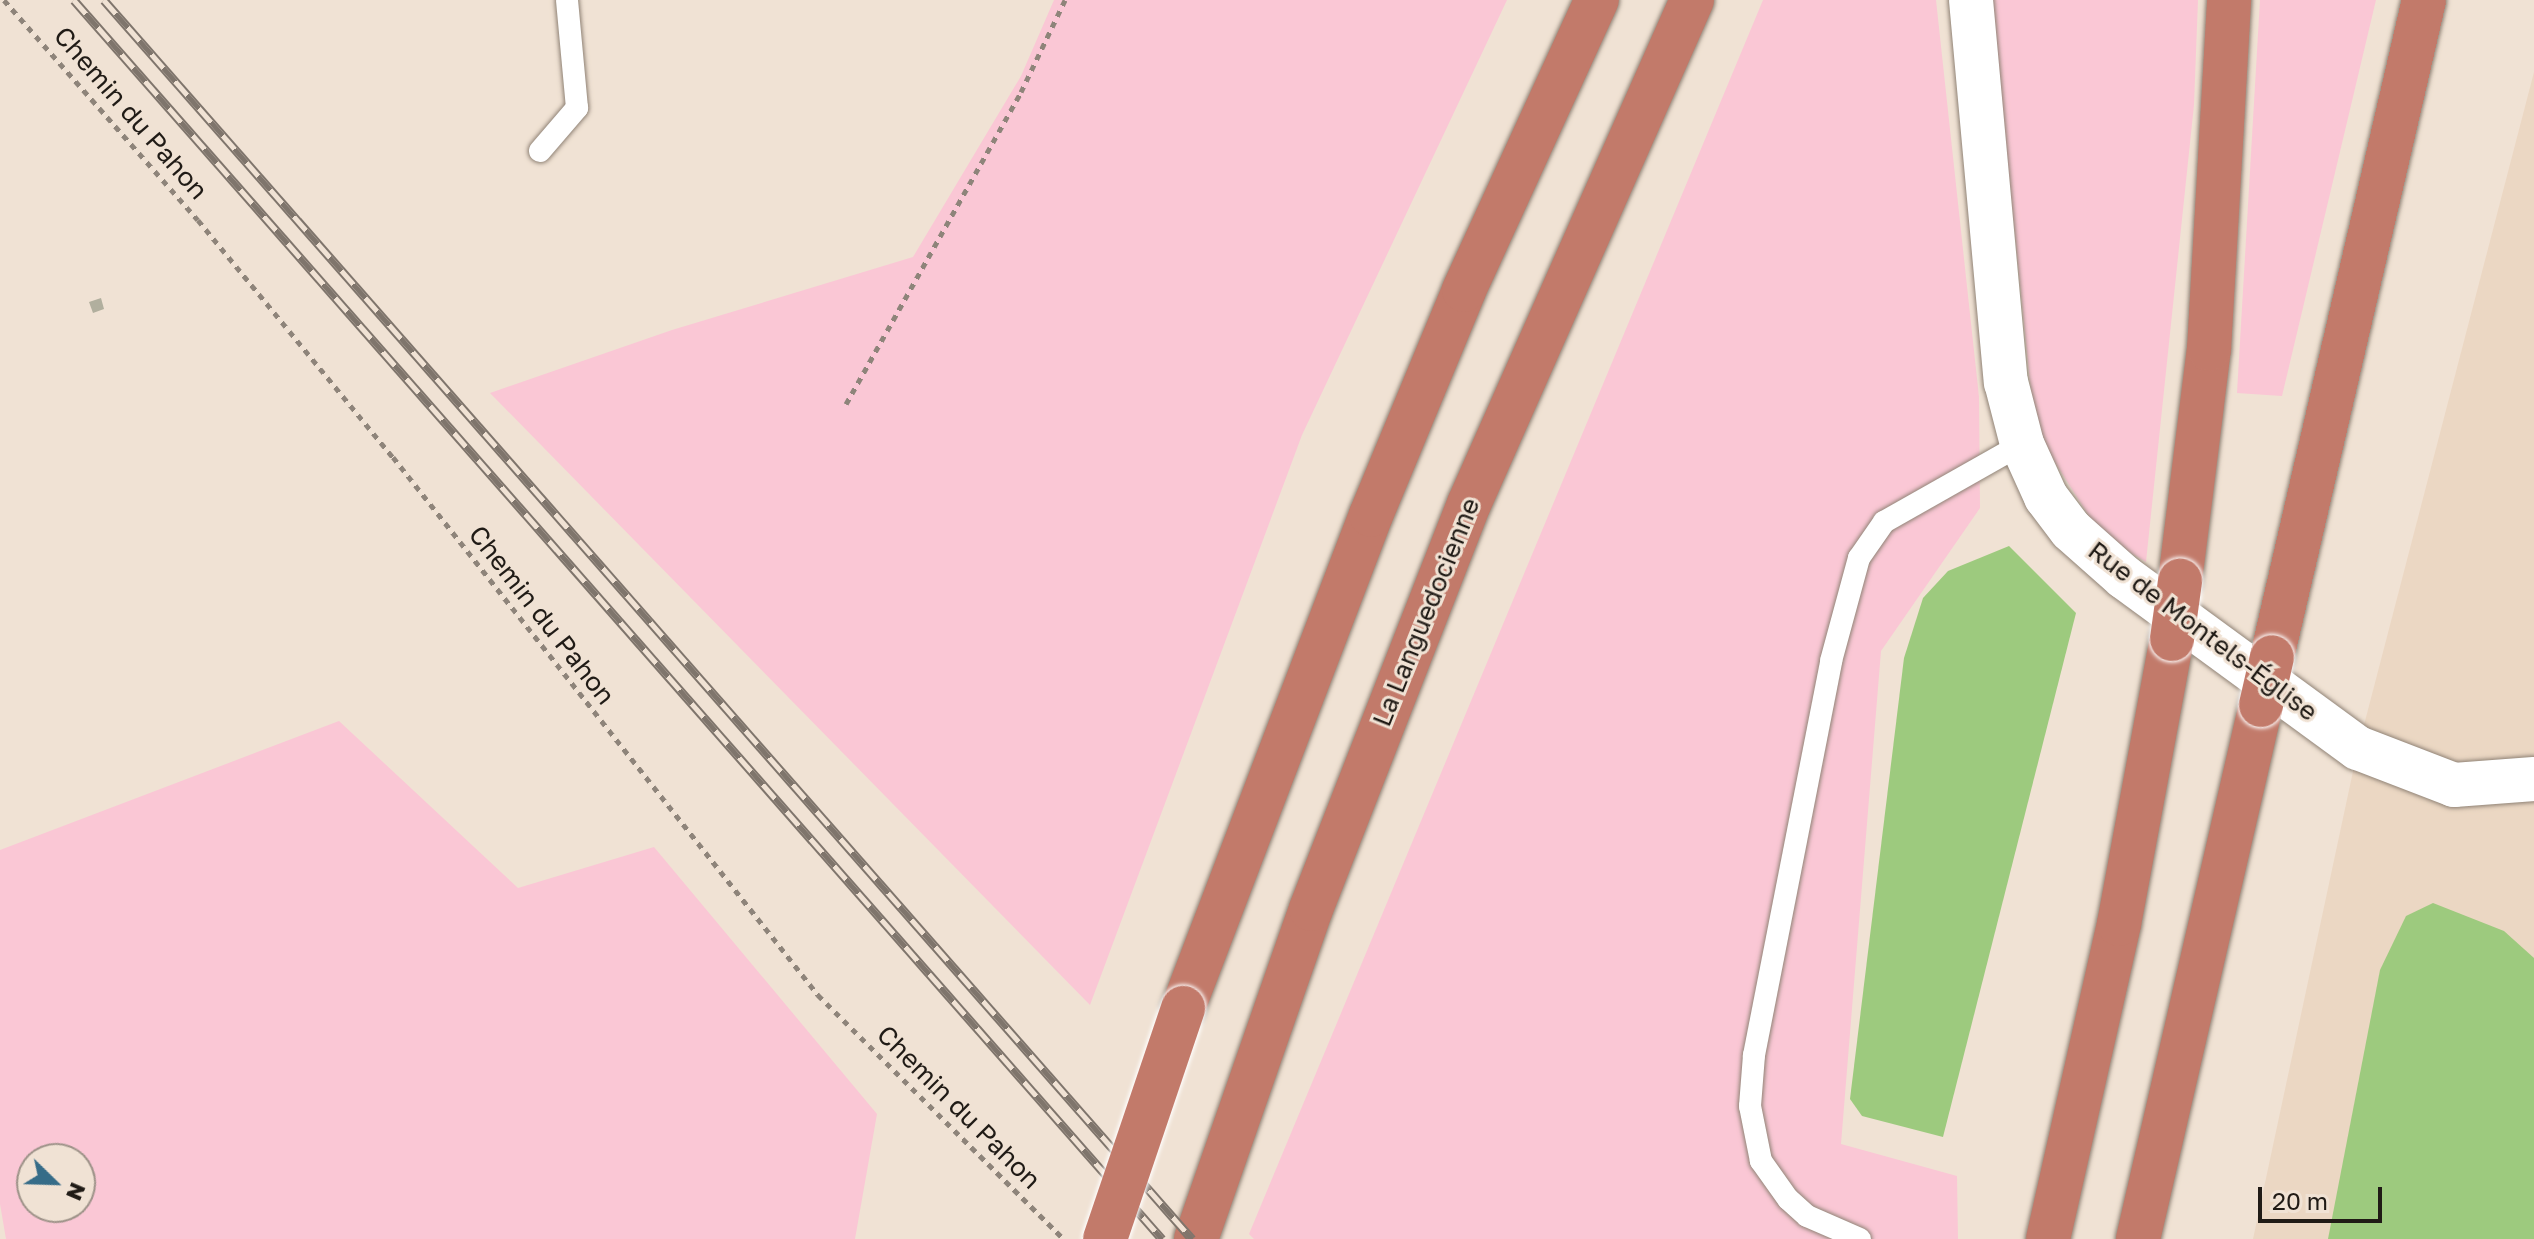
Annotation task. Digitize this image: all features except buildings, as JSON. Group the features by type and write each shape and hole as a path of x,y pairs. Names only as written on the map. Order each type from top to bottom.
{"highway":[{"path":"1105,1239 1183,1008 1376,501 1464,290 1597,0"},
{"name":"La Languedocienne","path":"1196,1239 1311,909 1469,504 1692,0"},
{"path":"2048,1239 2119,924 2172,639 2209,349 2229,0"},
{"path":"2138,1239 2424,0"}],"street":[{"name":"Rue de Montels-Église","path":"1971,0 2006,382 2022,444 2046,497 2071,530 2124,577 2358,748 2454,785 2534,779"}],"lane":[{"path":"540,151 577,108 567,0"},
{"path":"1860,1239 1807,1216 1788,1199 1761,1161 1750,1106 1754,1055 1831,661 1859,558 1884,522 2022,444"}],"path":[{"name":"Chemin du Pahon","path":"4,0 188,208 393,457 818,995 1065,1239"},
{"path":"846,404 1021,92 1065,0"}],"shaded area":[{"path":"1054,0 1507,0 1302,435 1090,1005 490,393 672,330 913,257 1021,76"},
{"path":"1763,0 1936,0 1979,397 1980,508 1881,651 1841,1144 1957,1176 1958,1239 1254,1239 1249,1234"},
{"path":"1991,0 2198,0 2194,105 2146,562 2101,535 2035,431"},
{"path":"2260,0 2376,0 2282,396 2237,393"},
{"path":"2534,72 2534,1239 2253,1239 2358,748"},
{"path":"2009,546 2076,613 1943,1137 1862,1116 1850,1099 1904,658 1923,598 1948,571"},
{"path":"339,721 518,888 654,847 877,1114 855,1239 6,1239 0,1204 0,850"},
{"path":"2433,903 2504,931 2534,958 2534,1239 2328,1239 2380,970 2406,916"}],"railway":[{"path":"74,0 1162,1239"},
{"path":"104,0 1192,1239"}]}
